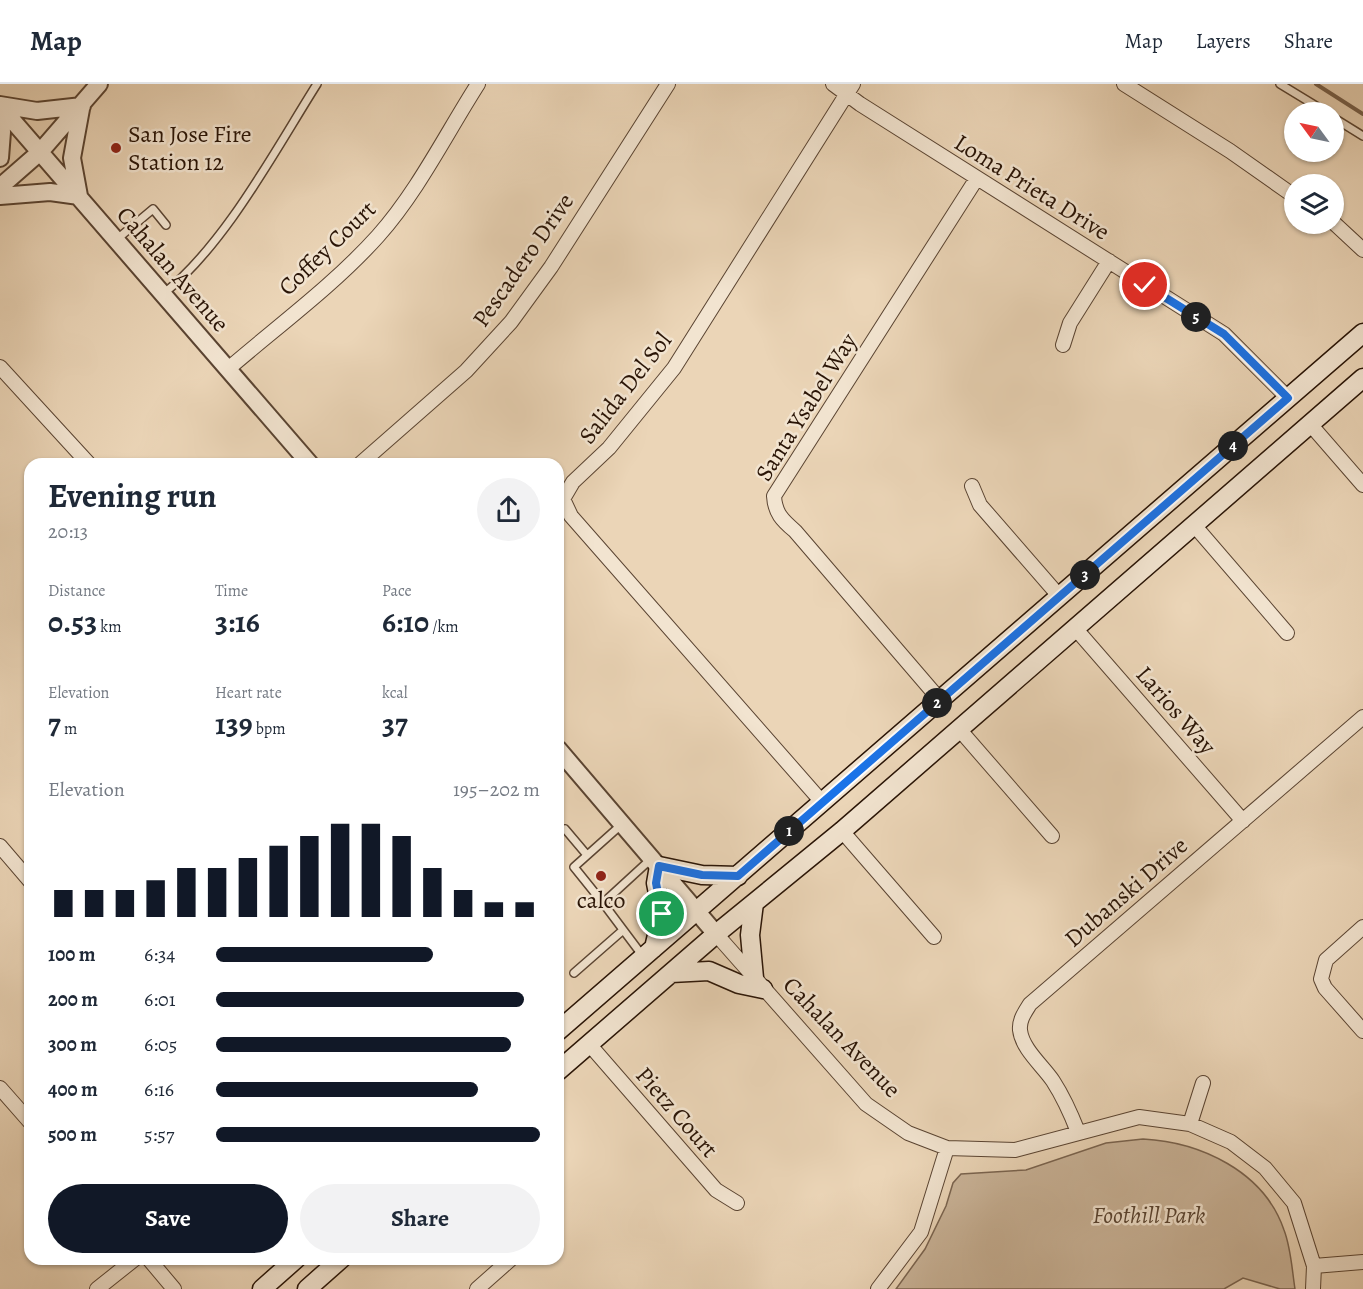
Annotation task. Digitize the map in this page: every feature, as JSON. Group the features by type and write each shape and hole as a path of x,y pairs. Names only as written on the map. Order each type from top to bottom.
{"main road":[{"path":"564,1026 1363,333"},
{"path":"564,1066 716,934 842,831 1363,378"},
{"path":"649,953 662,914 656,883 656,862 702,875 738,876"},
{"path":"671,973 709,971 739,984 759,984 750,935 754,903"},
{"path":"262,1289 289,1265"},
{"path":"307,1289 334,1265"}],"street":[{"path":"0,187 40,152 99,84"},
{"name":"Coffey Court","path":"228,369 378,235 399,210 478,84"},
{"name":"Pescadero Drive","path":"367,458 466,371 511,322 551,267 668,84"},
{"name":"Loma Prieta Drive","path":"833,84 849,89 977,178 1224,334 1288,398"},
{"path":"1124,84 1230,151 1284,189"},
{"name":"Salida Del Sol","path":"564,497 573,482 609,448 674,368 849,89"},
{"path":"0,105 37,111 82,106"},
{"name":"Cahalan Avenue","path":"0,105 305,458"},
{"path":"0,196 50,192 79,196 72,158 82,106"},
{"path":"0,111 2,132 0,158"},
{"name":"Santa Ysabel Way","path":"940,700 795,531 783,521 775,511 774,496 977,178"},
{"path":"1344,232 1363,250"},
{"path":"1063,345 1070,323 1109,261"},
{"path":"0,367 83,458"},
{"path":"1310,424 1363,485"},
{"path":"972,486 980,505 1060,597"},
{"name":"Salida Del Sol","path":"564,501 571,516 822,802"},
{"path":"1194,525 1287,633"},
{"name":"Larios Way","path":"1076,628 1243,821"},
{"name":"Dubanski Drive","path":"1078,1132 1070,1109 1025,1043 1020,1031 1022,1017 1030,1005 1363,717"},
{"path":"959,729 1052,836"},
{"name":"Cahalan Avenue","path":"564,756 759,984 866,1104 908,1133 947,1148 1015,1150 1139,1117 1190,1124 1231,1142 1265,1168 1294,1203 1314,1266 1313,1289"},
{"path":"842,831 934,937"},
{"path":"0,846 24,874"},
{"path":"1363,927 1326,960 1321,979 1325,988 1363,1030"},
{"name":"Pietz Court","path":"589,1044 716,1190 737,1203"},
{"path":"1190,1124 1203,1083"},
{"path":"0,1088 24,1115"},
{"path":"878,1289 921,1232 947,1148"},
{"path":"1314,1266 1363,1262"},
{"path":"97,1289 127,1265"},
{"path":"154,1265 174,1289"},
{"path":"477,1289 504,1265"}],"lane":[{"path":"163,294 181,280 220,233 317,84"},
{"path":"1280,84 1310,102"},
{"path":"1344,124 1363,136"},
{"path":"117,240 153,209 166,225"},
{"path":"622,823 574,867 622,931 649,953"},
{"path":"565,829 587,855"},
{"path":"603,903 656,862"},
{"path":"574,973 622,931"}],"green space":[{"name":"Foothill Park","path":"1143,1139 1165,1141 1207,1154 1246,1176 1262,1191 1275,1209 1284,1230 1290,1252 1295,1289 1280,1289 1243,1278 1224,1289 896,1289 925,1249 946,1206 953,1183 961,1174 1026,1170 1106,1143"}],"waterway":[{"path":"1316,84 1363,114"}],"place":[{"name":"San Jose Fire Station 12","path":"116,148"},
{"name":"calco","path":"601,876"}],"route":[{"path":"662,914 656,883 659,866 702,875 738,876 1288,398 1224,334 1145,285"}]}
